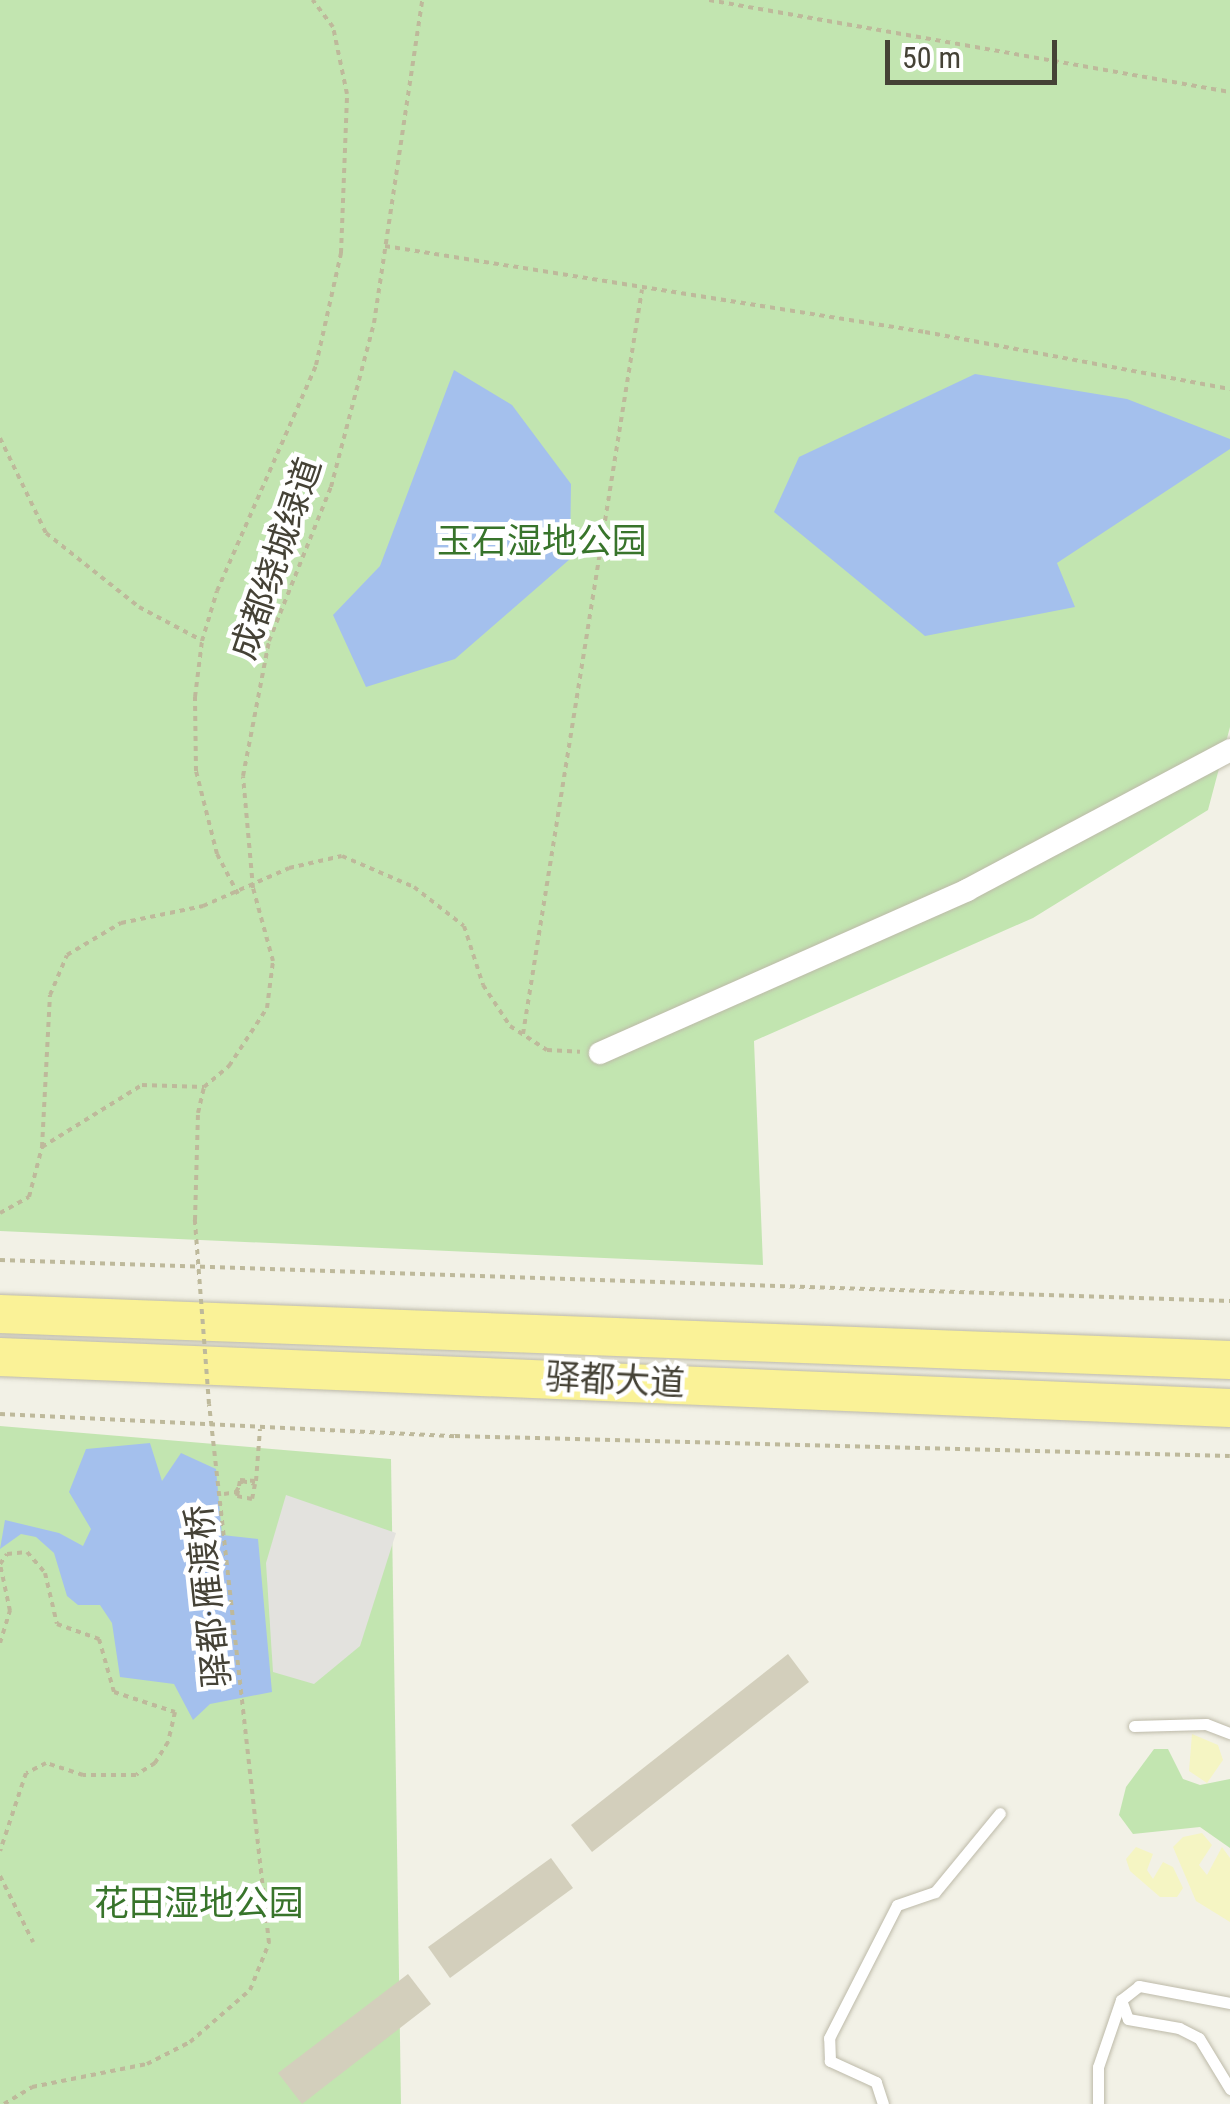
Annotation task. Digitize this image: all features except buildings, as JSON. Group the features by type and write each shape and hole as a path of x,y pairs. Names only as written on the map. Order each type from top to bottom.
{"main road":[{"name":"驿都大道","path":"0,1314 1230,1360"},
{"name":"驿都大道","path":"0,1356 1230,1408"}],"street":[{"path":"600,1053 968,890 1230,750"}],"lane":[{"path":"1134,1726 1206,1724 1230,1733"},
{"path":"883,2104 876,2082 830,2061 829,2038 897,1905 936,1892 1000,1813"},
{"path":"1098,2104 1098,2067 1121,2000 1139,1986 1230,2003"},
{"path":"1121,2000 1128,2020 1179,2028 1198,2038 1230,2089"}],"path":[{"path":"238,894 216,854 196,771 202,640 237,540 291,434 316,364 342,253 347,94 332,27 314,0"},
{"name":"成都绕城绿道","path":"204,1087 229,1066 267,1008 274,961 253,888 243,776 269,640 331,487 374,323 422,0"},
{"path":"708,0 1230,92"},
{"path":"385,246 1230,389"},
{"path":"523,1034 642,289"},
{"path":"0,438 46,534 139,607 202,640"},
{"path":"0,1213 29,1197 42,1147 50,995 67,956 121,923 238,894 289,868 342,856 414,887 464,926 483,985 523,1034 547,1050 600,1053"},
{"path":"42,1147 142,1085 204,1087"},
{"name":"驿都·雁渡桥","path":"4,2104 32,2087 147,2064 190,2042 224,2020 250,1990 269,1942 224,1494 209,1404 195,1220 198,1113 204,1087"},
{"path":"0,1260 1230,1300"},
{"path":"0,1414 260,1429 1230,1456"},
{"path":"224,1494 236,1492 242,1480 254,1484 252,1500 237,1496 240,1480 256,1481 260,1429"},
{"path":"0,1643 10,1611 0,1564 7,1554 27,1552 45,1573 57,1624 99,1639 114,1692 174,1712 168,1742 155,1763 136,1775 82,1775 46,1764 26,1774 0,1850"},
{"path":"0,1876 33,1942"}],"green space":[{"name":"玉石湿地公园","path":"0,0 1230,0 1230,727 1208,810 1033,918 754,1041 763,1265 0,1231"},
{"name":"花田湿地公园","path":"0,1426 391,1459 401,2104 0,2104"},
{"path":"1154,1749 1168,1749 1183,1779 1200,1785 1230,1779 1230,1848 1200,1827 1133,1834 1119,1815 1126,1787"}],"sand":[{"path":"1192,1734 1218,1745 1223,1760 1207,1783 1189,1771"},
{"path":"1202,1833 1212,1845 1199,1865 1207,1875 1222,1847 1230,1858 1230,1922 1196,1901 1173,1847 1183,1837"},
{"path":"1136,1847 1153,1854 1147,1870 1153,1879 1163,1862 1173,1867 1183,1888 1177,1897 1160,1897 1130,1871 1126,1859"}],"shaded area":[{"path":"286,1495 396,1533 360,1646 314,1684 273,1672 266,1563"}],"water":[{"path":"454,370 512,405 571,484 570,559 455,659 366,687 333,615 380,566"},
{"path":"975,374 1127,399 1230,439 1230,449 1057,563 1075,607 925,636 774,512 799,457"},
{"path":"150,1443 162,1481 181,1453 216,1469 222,1535 258,1539 272,1692 210,1704 193,1720 174,1684 120,1677 112,1623 100,1605 78,1605 67,1596 54,1553 36,1537 21,1534 0,1549 5,1520 59,1533 83,1546 91,1529 69,1492 86,1449"}]}
